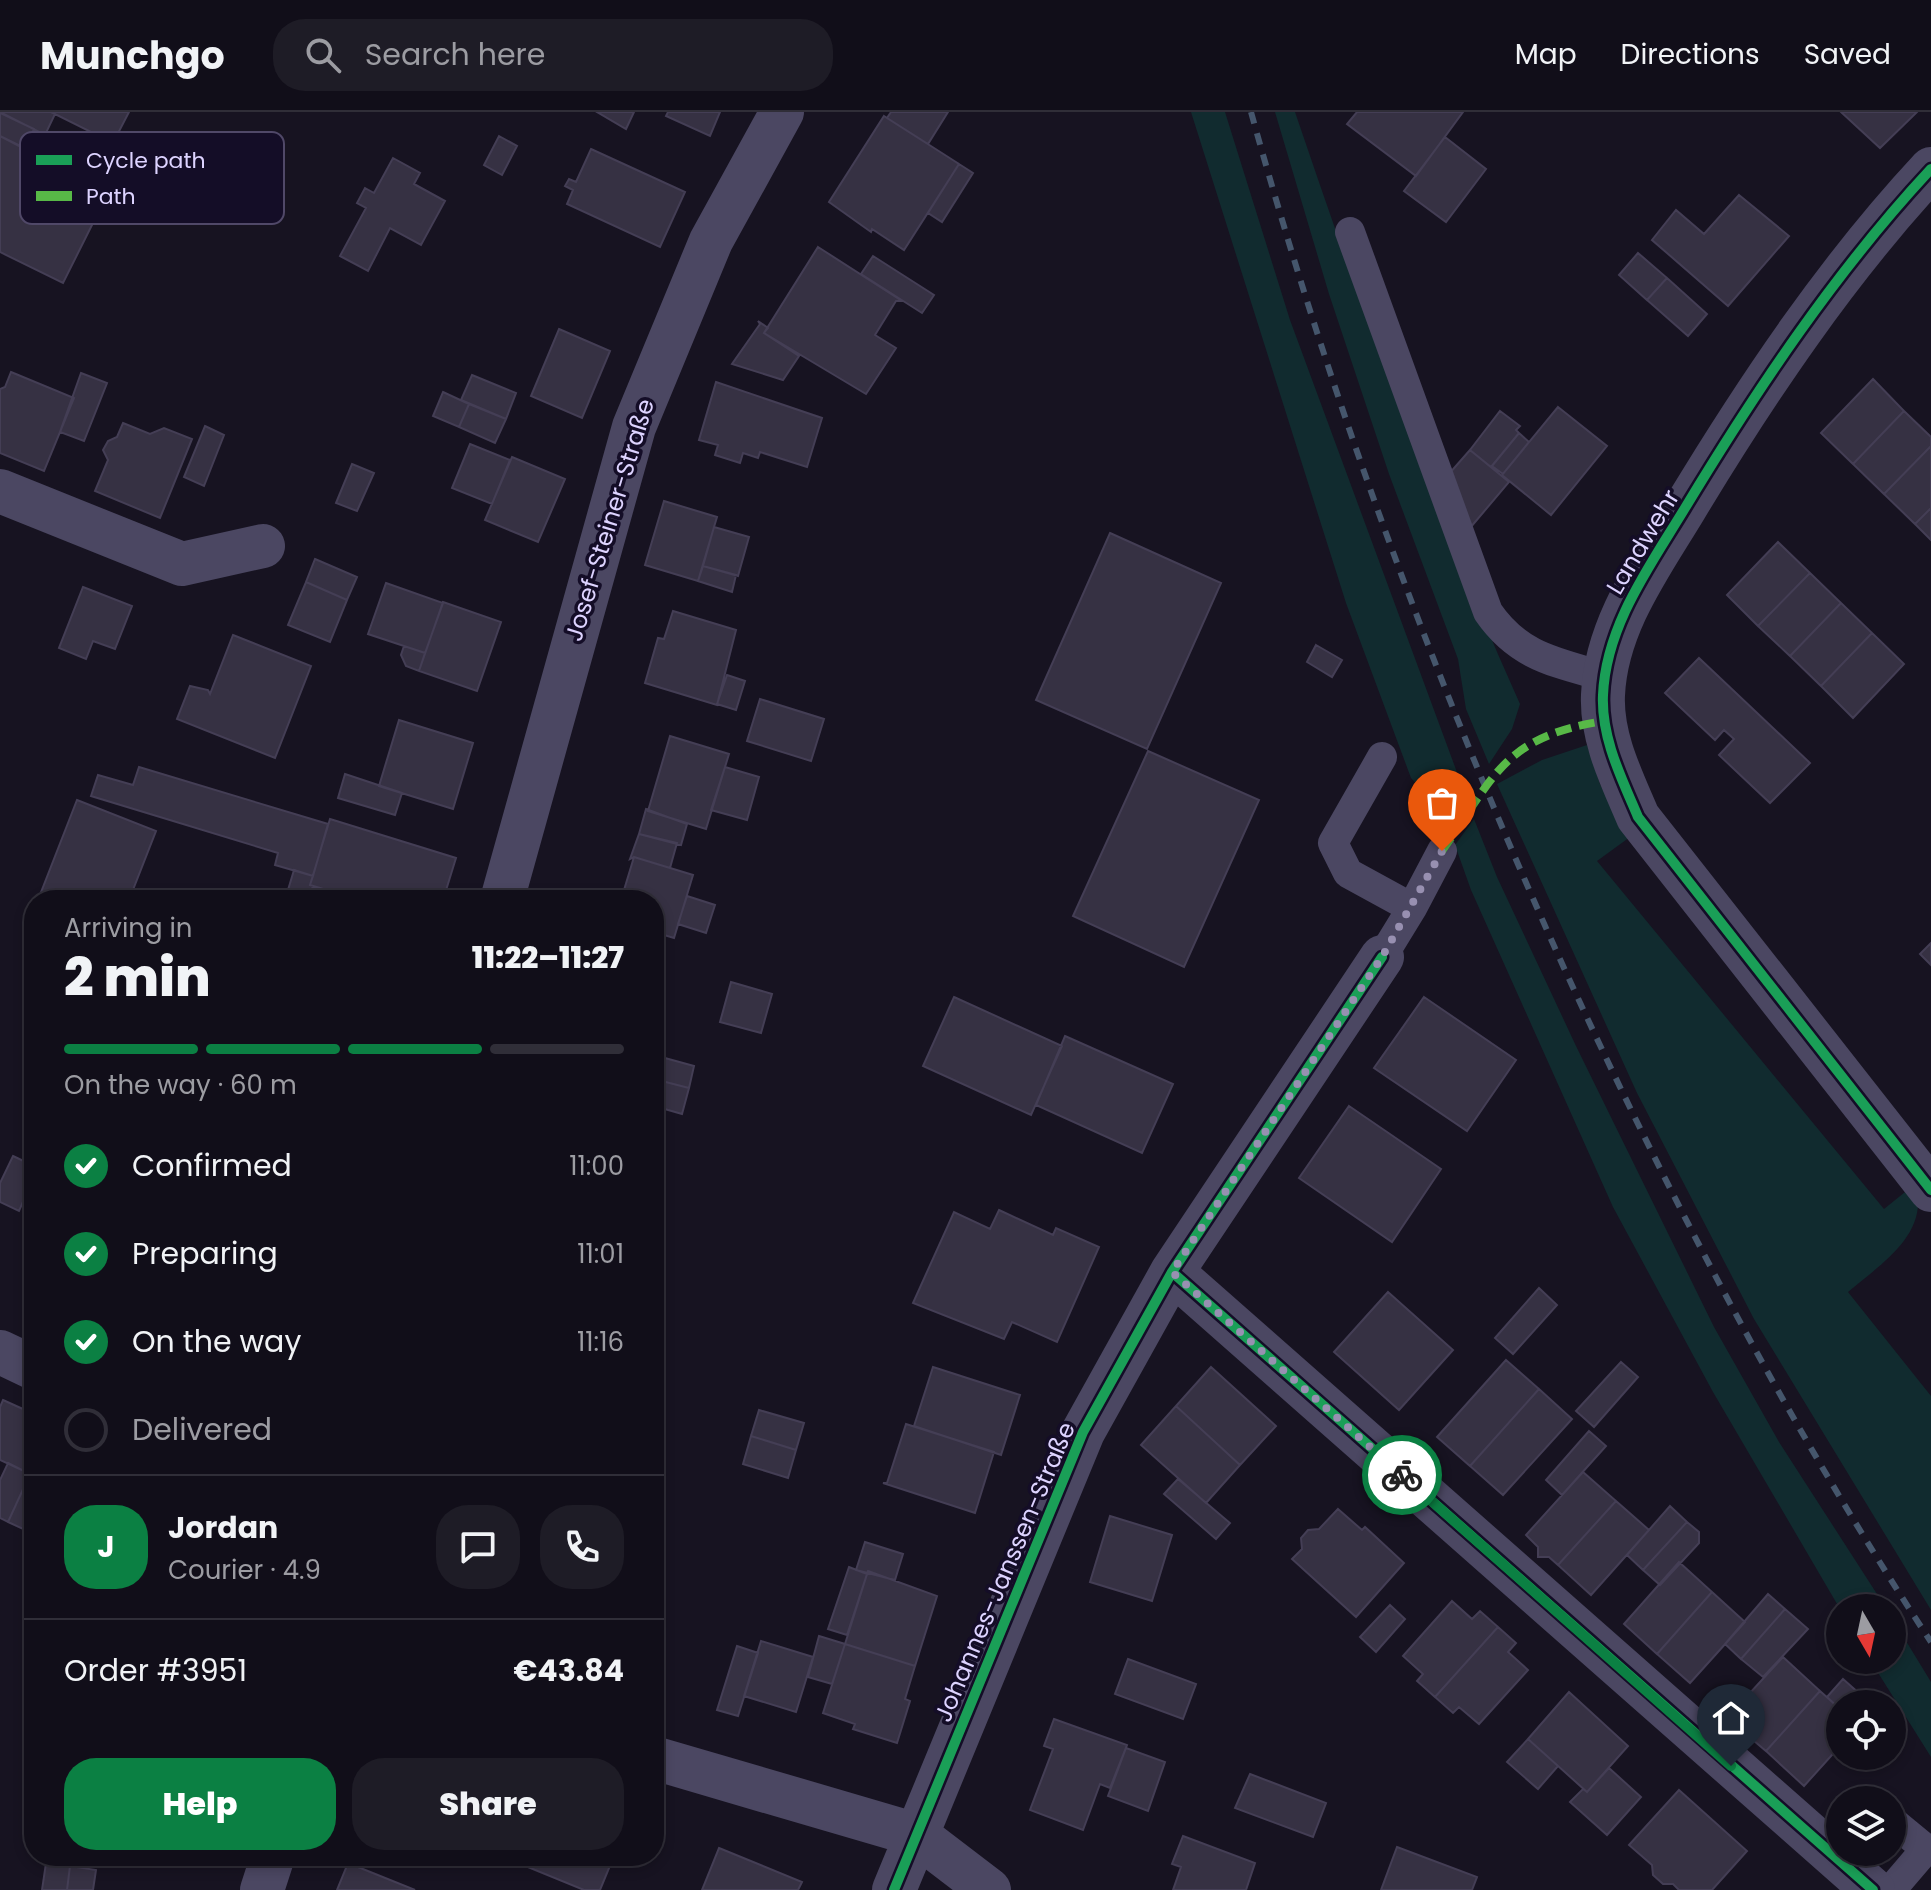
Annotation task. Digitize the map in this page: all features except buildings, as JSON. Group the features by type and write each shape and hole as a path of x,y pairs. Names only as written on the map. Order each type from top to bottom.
{"street":[{"name":"Josef-Steiner-Straße","path":"505,890 634,427 711,241 782,112"},
{"name":"Landwehr","path":"1931,169 1886,218 1747,407 1628,604 1606,677 1604,721 1612,752 1638,817 1931,1190"},
{"path":"0,491 182,564 263,546"},
{"name":"Johannes-Janssen-Straße","path":"894,1890 1083,1432 1172,1272 1382,957"},
{"path":"1172,1272 1826,1834"},
{"path":"0,1352 24,1363"},
{"path":"664,1761 917,1835 989,1890"},
{"path":"262,1890 270,1866"},
{"path":"1854,1866 1873,1890"}],"lane":[{"path":"1350,232 1488,612 1503,633 1522,649 1606,677"},
{"path":"1382,757 1333,843 1348,873 1412,908"},
{"name":"Johannes-Janssen-Straße","path":"1382,957 1442,851"},
{"path":"1891,1890 1926,1849 1906,1833"}],"green space":[{"path":"1191,112 1225,112 1290,320 1465,794 1446,807 1428,797 1411,778 1346,603"},
{"path":"1275,112 1295,112 1400,411 1520,704 1512,729 1489,764 1466,709 1458,659 1389,474 1329,294"},
{"path":"1587,745 1600,784 1630,837 1597,861 1884,1209 1915,1184 1918,1202 1910,1232 1888,1258 1848,1292 1931,1396 1931,1610 1754,1319 1637,1093 1497,784 1542,760"},
{"path":"1474,819 1497,877 1576,1046 1714,1327 1779,1442 1877,1594 1831,1594 1713,1392 1613,1207 1471,890 1455,845"},
{"path":"1906,1641 1931,1682 1931,1757 1906,1717 1906,1690 1889,1690 1879,1674 1906,1674"}],"railway":[{"path":"1251,112 1316,330 1391,546 1473,758 1564,968 1647,1142 1735,1312 1829,1479 1931,1642"}],"marked path":[{"path":"1442,851 1491,780 1523,749 1544,737 1604,721"}],"cycle path":[{"path":"1931,169 1830,290 1769,375 1712,463 1621,620 1612,644 1603,695 1609,742 1638,817 1931,1190"},
{"path":"894,1890 1083,1432 1172,1272 1382,957"},
{"path":"1172,1272 1873,1890"}],"way so far":[{"path":"1402,1475 1172,1272 1382,957 1442,851"}],"route":[{"path":"1402,1475 1731,1766"}]}
